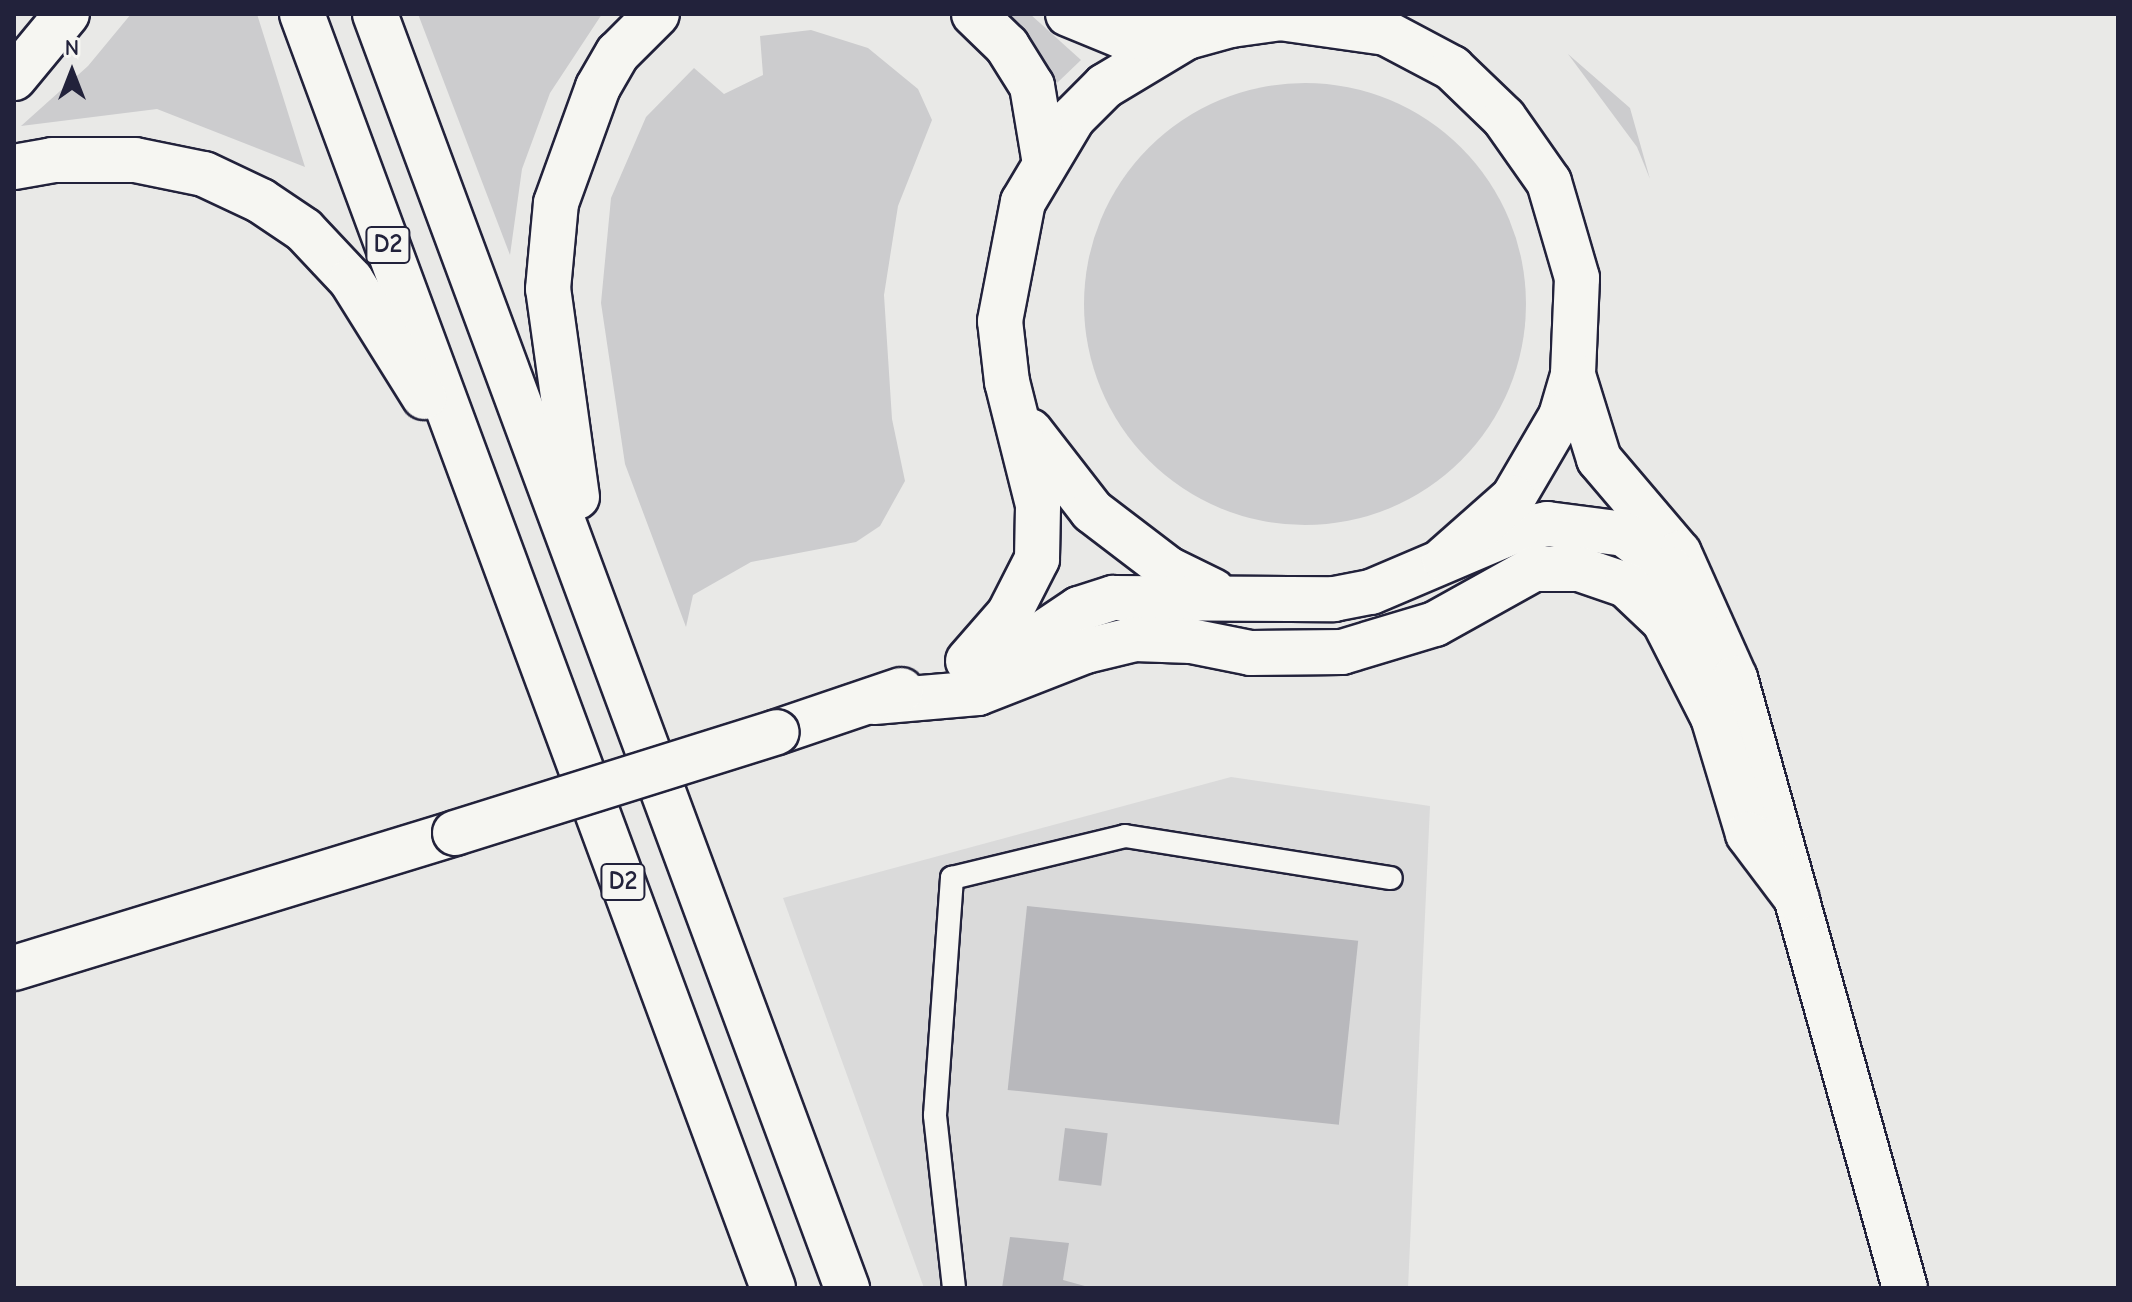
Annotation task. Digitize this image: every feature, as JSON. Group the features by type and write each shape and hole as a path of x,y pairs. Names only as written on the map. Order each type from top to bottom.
{"main road":[{"path":"14,78 67,14"},
{"name":"D2","path":"302,14 773,1288"},
{"name":"D2","path":"375,14 847,1288"},
{"path":"617,663 567,447 548,289 550,246 581,122 618,53 657,14"},
{"path":"974,14 1007,46 1032,86 1044,158"},
{"path":"1068,14 1122,36 1187,37 1283,16 1386,33 1452,68"},
{"path":"1419,14 1452,68 1504,118 1553,193 1577,278 1573,375 1561,416 1513,498 1444,559"},
{"path":"968,661 1009,614 1037,559 1038,505 1002,355 1002,287 1023,202 1044,158 1105,86 1187,37"},
{"path":"14,167 52,160 135,160 204,174 261,201 304,230 351,280 474,476"},
{"path":"1573,375 1588,435 1607,473 1679,553 1735,678 1905,1288"},
{"path":"1013,402 1066,484 1092,511 1168,569 1233,600"},
{"path":"14,968 874,702 968,661 1040,635 1079,609 1113,598 1151,594 1297,603 1371,592 1517,530 1599,526 1649,550 1700,602"},
{"path":"874,702 978,693 1086,651 1135,639 1273,655 1355,650 1435,624 1534,569 1579,569 1626,585 1664,621 1713,717 1748,834 1797,899"}],"lane":[{"path":"954,1288 935,1115 952,878 1125,836 1391,878"}],"shaded area":[{"path":"131,14 257,14 305,167 157,109 21,126 88,66"},
{"path":"418,14 602,14 550,93 522,169 510,255"},
{"path":"1003,14 1030,14 1081,60 1057,83"},
{"path":"811,30 868,48 918,89 932,120 898,206 884,295 892,419 905,481 880,526 856,542 751,562 693,595 686,627 625,464 601,303 611,198 646,117 694,68 724,94 763,75 760,36"},
{"path":"1568,54 1630,108 1650,179 1637,147"},
{"path":"1305,83 1348,87 1390,100 1428,120 1461,148 1489,181 1509,219 1522,261 1526,304 1522,347 1509,389 1489,427 1461,460 1428,488 1390,508 1348,521 1305,525 1262,521 1220,508 1182,488 1149,460 1121,427 1101,389 1088,347 1084,304 1088,261 1101,219 1121,181 1149,148 1182,120 1220,100 1262,87"},
{"path":"1231,777 1430,806 1408,1288 924,1288 783,898"}],"building":[{"path":"1027,906 1358,941 1339,1125 1008,1090"},
{"path":"1065,1128 1108,1133 1101,1186 1059,1181"},
{"path":"1010,1237 1069,1243 1063,1280 1092,1288 1002,1288"}]}
